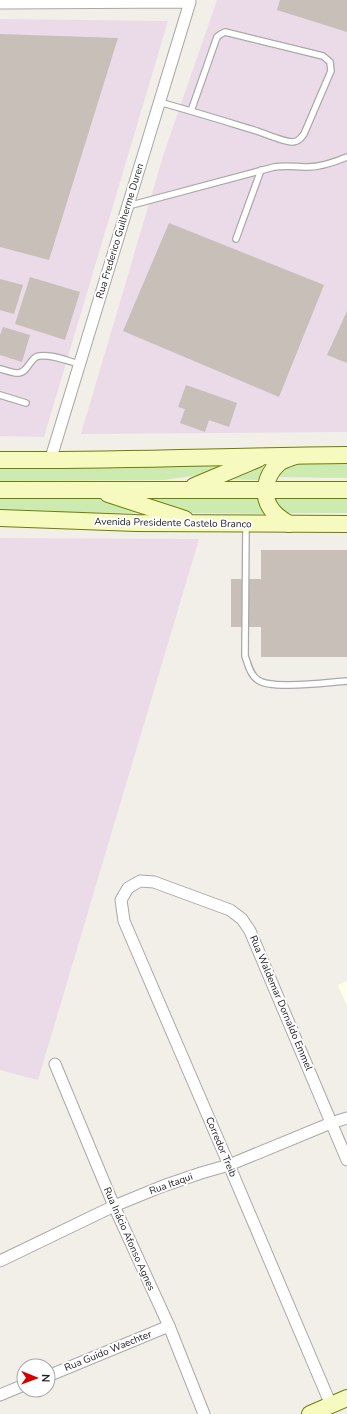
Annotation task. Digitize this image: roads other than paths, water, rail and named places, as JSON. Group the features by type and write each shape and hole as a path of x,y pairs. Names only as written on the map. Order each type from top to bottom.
{"main road":[{"path":"289,524 272,511 267,501 265,490 268,478 278,464 297,455"},
{"path":"0,460 50,461 347,455"},
{"path":"188,489 266,456"},
{"path":"0,490 347,490"},
{"path":"95,490 200,524"},
{"name":"Avenida Presidente Castelo Branco","path":"0,518 200,524 347,524"},
{"path":"310,1414 347,1398"}],"street":[{"name":"Rua Frederico Guilherme Duren","path":"0,3 190,2 50,461"},
{"name":"Rua Waldemar Dornaldo Emmel","path":"128,888 140,881 154,882 230,910 242,919 250,931 347,1160"},
{"name":"Corredor Treib","path":"128,888 121,900 124,921 331,1406"},
{"name":"Rua Inácio Afonso Agnes","path":"55,1064 114,1206 169,1326 204,1414"},
{"name":"Rua Itaqui","path":"0,1261 114,1206 163,1186 229,1165 331,1123 347,1118"},
{"name":"Rua Guido Waechter","path":"56,1373 169,1326"},
{"path":"0,1395 16,1389"}],"lane":[{"path":"159,102 293,142 300,139 304,134 332,71 330,62 323,56 225,32 217,37 191,111"},
{"path":"128,206 261,170 285,165 309,167 321,166 347,157"},
{"path":"236,239 261,170"},
{"path":"0,369 18,373 22,372 35,357 40,356 53,357 79,364"},
{"path":"0,395 26,403"},
{"path":"246,524 245,656 250,670 258,681 276,685 347,681"}]}
